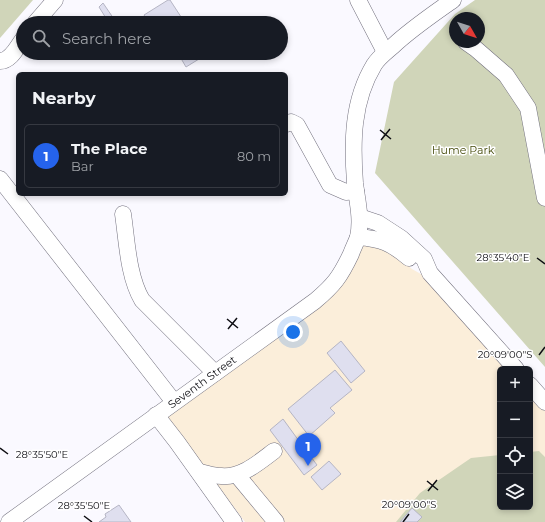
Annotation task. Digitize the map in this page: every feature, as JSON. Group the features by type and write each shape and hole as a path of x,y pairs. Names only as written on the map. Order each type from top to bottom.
{"street":[{"path":"41,16 55,0"},
{"path":"358,0 385,52"},
{"name":"Seventh Street","path":"9,522 331,288 344,269 358,237 360,217 356,191 353,151 354,118 367,78 374,64 385,52 416,26 453,0"},
{"path":"476,48 506,75 528,108 545,198"},
{"path":"0,61 7,60 16,49"},
{"path":"288,123 291,122 297,125 330,185 346,192 356,191"},
{"path":"0,179 174,402"},
{"path":"123,214 136,290 142,300 215,373"},
{"path":"360,217 378,223 401,238 424,259 430,272 513,366"},
{"path":"358,237 373,238 396,247 418,265 430,272"},
{"path":"533,388 545,402"},
{"path":"156,415 234,522"},
{"path":"199,472 222,476 237,474 254,466 274,451"},
{"path":"237,474 276,522"}],"shaded area":[{"path":"361,244 392,251 412,269 428,278 505,366 497,366 497,510 533,510 533,397 545,411 545,522 245,522 166,416 333,292"}],"green space":[{"path":"0,0 33,0 19,16 16,16 16,20 0,38"},
{"name":"Hume Park","path":"475,0 545,0 545,367 375,173 394,82 449,21 449,48 485,48 485,12 458,12"},
{"path":"539,451 545,457 545,522 396,522 420,493 471,458 497,455 497,510 533,510 533,452"}],"building":[{"path":"170,0 180,16 145,16"},
{"path":"103,3 112,16 105,16 99,7"},
{"path":"182,60 197,60 186,67"},
{"path":"341,341 365,371 351,383 327,353"},
{"path":"335,370 352,390 330,408 335,413 309,436 288,409"},
{"path":"283,419 299,441 304,437 310,443 305,449 317,465 304,475 270,430"},
{"path":"329,461 341,474 322,490 311,477"},
{"path":"119,505 131,522 99,522 106,517 105,514"},
{"path":"412,508 422,517 417,522 400,522"}],"place":[{"name":"The Place","path":"308,466"}]}
